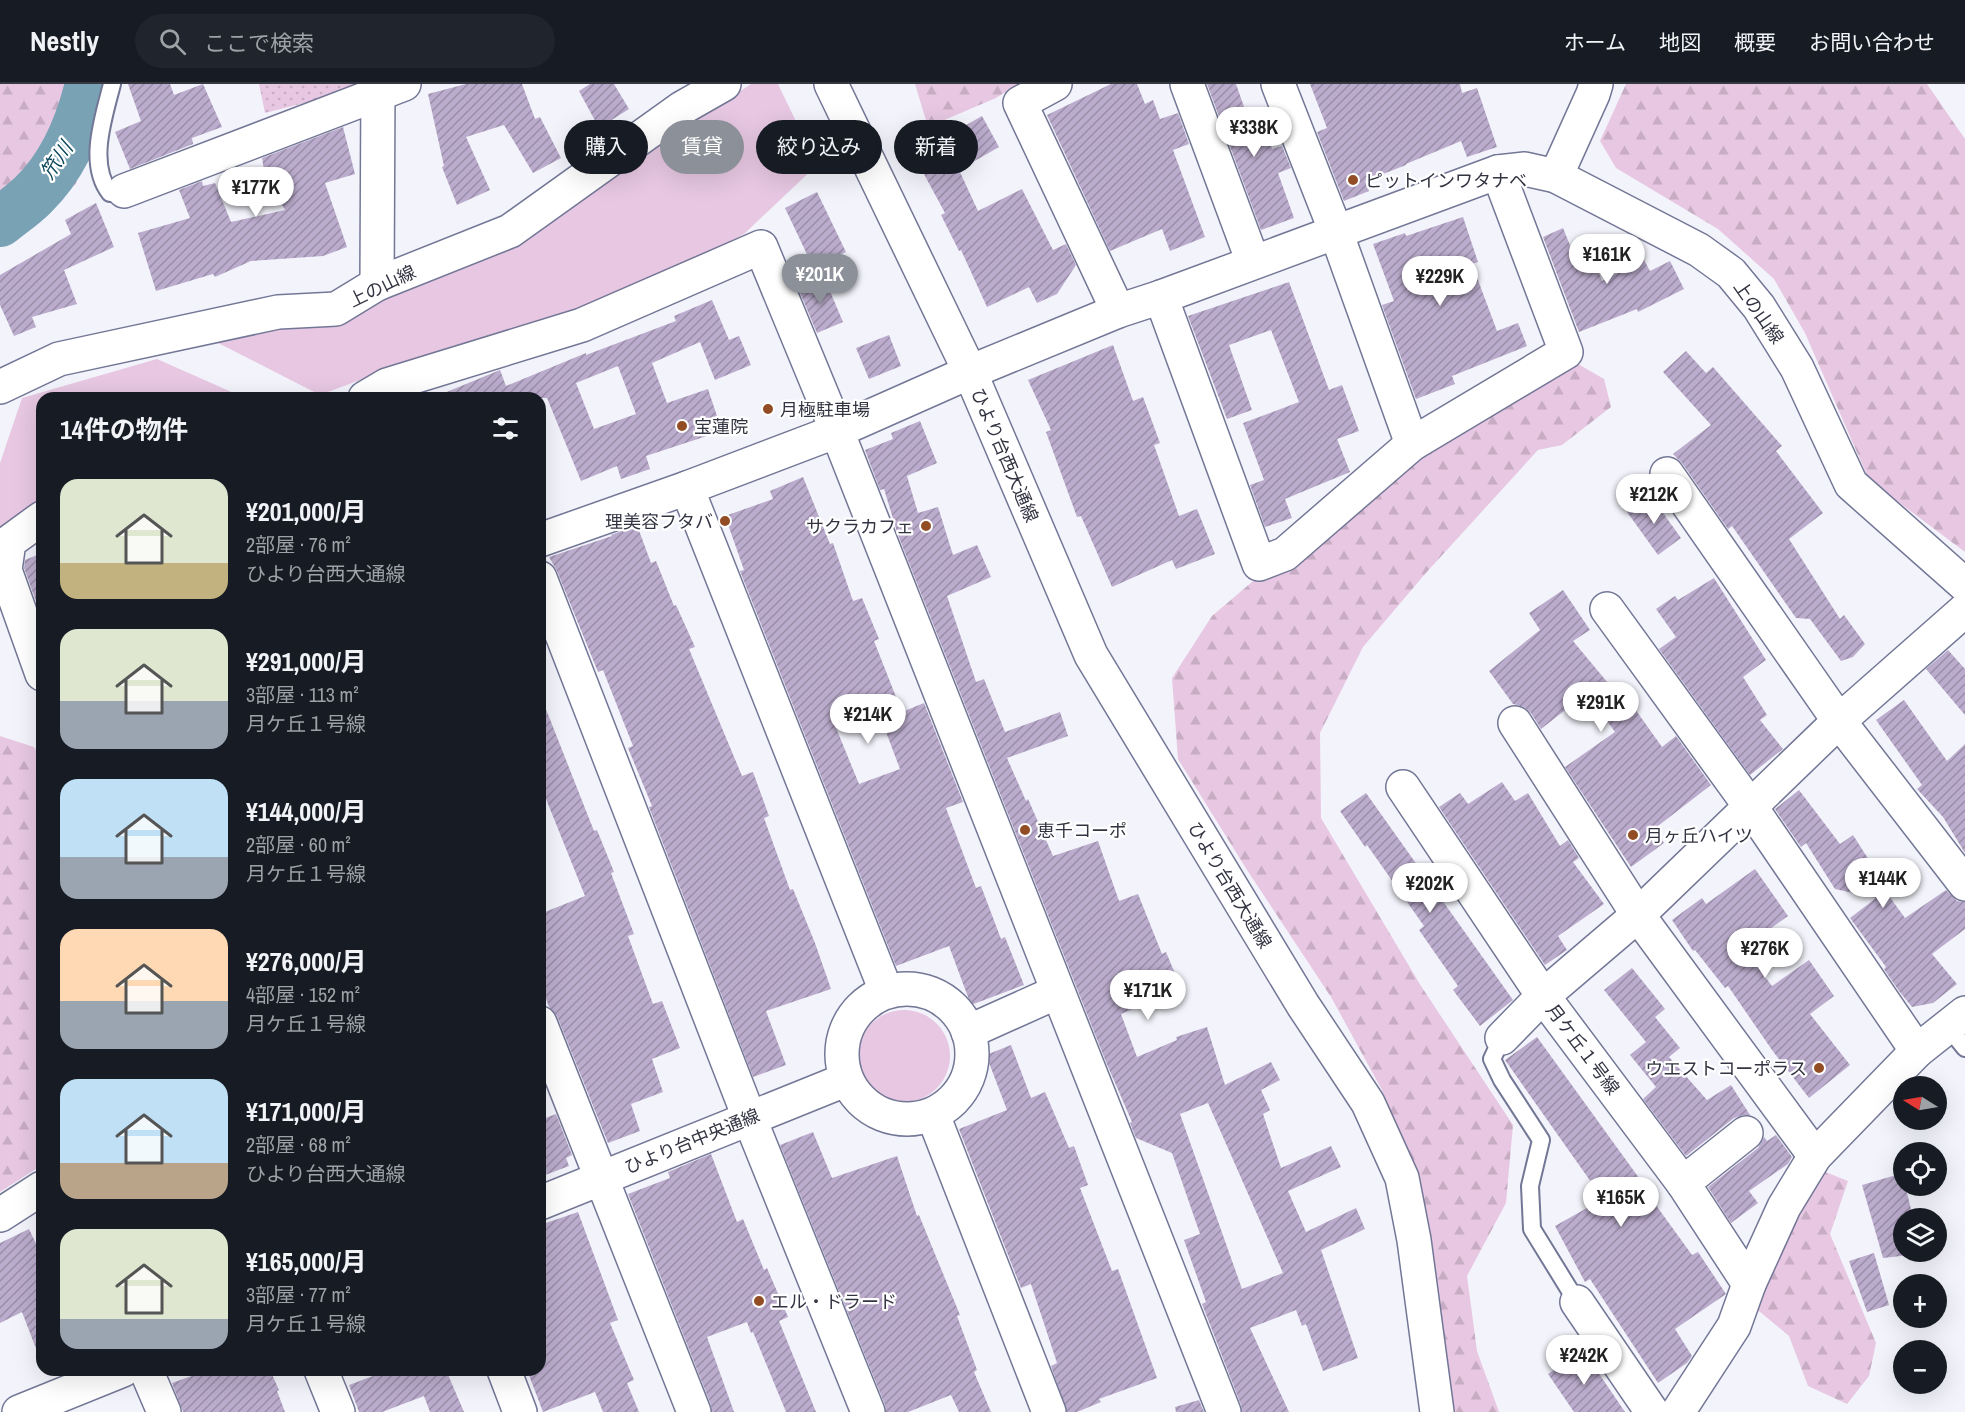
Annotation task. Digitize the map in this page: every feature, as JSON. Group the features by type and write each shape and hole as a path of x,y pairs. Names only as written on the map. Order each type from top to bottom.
{"street":[{"name":"上の山線","path":"0,387 59,359 278,312 336,309 377,284 510,231 682,108 724,84"},
{"name":"ひより台西大通線","path":"831,84 970,372 1091,655 1297,995 1368,1103 1402,1178 1414,1240 1437,1412"},
{"path":"1055,84 1020,104 1118,311"},
{"path":"1186,84 1253,262"},
{"path":"1278,84 1336,232 1412,444"},
{"path":"1556,176 1596,84"},
{"path":"124,191 387,87 377,284"},
{"name":"上の山線","path":"546,538 837,431 970,372 1118,311 1498,172 1525,169 1556,176 1699,250 1731,273 1760,307 1797,368 1851,484 1965,585"},
{"path":"1161,297 1259,564 1285,554 1412,444 1566,352 1498,172"},
{"path":"375,392 387,385 582,325 761,247 837,431 1224,1412"},
{"path":"1667,474 1839,721 1965,884"},
{"path":"687,488 886,991"},
{"path":"34,626 5,570 9,542 36,522"},
{"path":"546,593 749,1117 868,1412"},
{"path":"1607,609 1750,806 1917,1051"},
{"name":"月ケ丘１号線","path":"1749,1284 1683,1183 1544,996 1638,915 1839,721 1965,610"},
{"path":"1515,723 1638,915 1815,1156"},
{"path":"1403,787 1544,996 1502,1038"},
{"path":"906,988 926,991 944,1000 959,1014 968,1032 972,1051 970,1071 962,1089 949,1104 933,1115 913,1120 893,1119 874,1112 859,1100 845,1080 841,1061 843,1039 851,1019 866,1002 886,991 906,988"},
{"path":"968,1032 1057,992"},
{"path":"1677,1412 1734,1326 1749,1284 1784,1207 1815,1156 1917,1051 1959,1029"},
{"path":"546,1038 694,1412"},
{"name":"ひより台中央通線","path":"546,1201 845,1080"},
{"path":"933,1115 1049,1412"},
{"path":"1683,1183 1746,1132"},
{"path":"0,1215 36,1192"},
{"path":"1577,1302 1652,1412"},
{"path":"19,1412 108,1376"},
{"path":"149,1376 164,1412"},
{"path":"323,1376 338,1412"},
{"path":"506,1376 520,1412"}],"lane":[{"path":"112,84 98,142 102,183 110,193 124,191"},
{"path":"1502,1038 1492,1059 1502,1080 1540,1140 1530,1186 1532,1229 1577,1302"}],"green space":[{"path":"0,84 96,84 76,184 0,246"},
{"path":"259,84 360,84 355,90 265,113"},
{"path":"751,84 778,84 795,120 756,120 756,174 807,174 744,234 637,291 520,332 432,353 328,392 314,392 218,343 519,239 616,174 648,174 648,153 660,145 660,174 744,174 744,120 697,120"},
{"path":"915,84 1018,84 996,98 944,120 926,120"},
{"path":"1626,84 1927,84 1965,139 1965,552 1869,480 1805,333 1774,279 1718,229 1616,168 1600,141"},
{"path":"157,359 232,392 43,392"},
{"path":"1573,361 1604,379 1611,407 1562,445 1538,450 1425,574 1363,647 1320,733 1321,818 1421,986 1513,1125 1506,1203 1467,1276 1477,1351 1499,1412 1449,1412 1416,1174 1382,1090 1331,997 1247,870 1178,759 1172,678 1212,616 1259,576 1418,458"},
{"path":"36,394 36,507 0,535 0,463 22,398"},
{"path":"0,736 34,747 36,750 36,1169 0,1192"},
{"path":"904,1010 922,1014 936,1024 946,1038 950,1056 946,1074 936,1088 922,1098 904,1102 886,1098 872,1088 862,1074 858,1056 862,1038 872,1024 886,1014"},
{"path":"1823,1171 1848,1181 1830,1234 1876,1343 1869,1376 1847,1404 1808,1386 1789,1336 1753,1306"}],"building":[{"path":"128,84 170,84 174,95 203,84 222,127 192,138 193,144 130,169 115,132 141,121"},
{"path":"466,84 522,84 535,119 540,117 561,158 533,173 504,125 466,137 490,190 457,205 442,167 444,166 428,94"},
{"path":"590,84 614,84 629,109 612,120 595,120 579,91"},
{"path":"1111,84 1137,84 1145,104 1153,100 1160,119 1178,113 1189,144 1173,150 1205,237 1170,251 1162,229 1110,251 1047,115"},
{"path":"1207,84 1236,84 1253,132 1265,128 1272,149 1282,146 1291,168 1278,173 1294,218 1261,230"},
{"path":"1310,84 1460,84 1462,93 1477,88 1497,147 1467,157 1461,141 1365,181 1369,191 1344,201 1317,132 1327,128"},
{"path":"982,116 999,147 978,159 978,120 975,120"},
{"path":"343,127 355,174 325,183 347,247 323,256 251,261 215,277 213,274 156,291 138,233 190,218 179,190 202,181 203,186 215,183 231,222 285,210 265,176 262,158"},
{"path":"924,174 961,174 978,211 1022,189 1053,250 1066,244 1076,265 1057,294 1037,303 1029,287 987,307 961,250 959,251 941,215 945,213"},
{"path":"817,192 846,252 813,267 785,208"},
{"path":"96,203 114,247 64,270 77,304 32,317 36,327 14,336 0,305 0,275 71,234 65,220"},
{"path":"1463,217 1478,262 1472,264 1497,331 1518,323 1527,346 1452,376 1455,384 1416,399 1382,305 1394,301 1373,244 1405,233 1406,236"},
{"path":"1563,228 1579,267 1594,261 1602,281 1644,260 1650,271 1670,261 1684,289 1638,312 1637,309 1579,332 1543,237"},
{"path":"824,277 843,322 817,333 798,288"},
{"path":"1289,282 1329,390 1342,385 1359,431 1337,439 1350,472 1285,499 1292,518 1265,527 1250,485 1264,480 1243,423 1299,402 1271,330 1229,345 1252,410 1227,419 1188,316"},
{"path":"712,300 729,340 739,336 751,365 715,380 700,342 652,363 667,403 708,389 722,431 646,456 650,469 621,479 617,466 581,481 546,398 546,392 447,392 500,370 506,386 586,353 586,355 676,321 674,316","holes":["618,366 636,414 594,429 576,383"]},
{"path":"889,335 901,366 869,379 856,348"},
{"path":"1113,345 1133,401 1143,397 1160,443 1154,445 1179,516 1197,509 1215,554 1176,569 1172,560 1112,587 1081,516 1077,517 1046,432 1051,430 1028,380"},
{"path":"1686,351 1706,373 1713,367 1782,446 1776,451 1823,513 1789,539 1840,619 1844,615 1865,644 1853,657 1841,661 1810,619 1796,618 1732,526 1728,529 1682,463 1673,454 1711,425 1663,372"},
{"path":"920,421 937,463 907,476 918,513 938,507 953,555 977,545 991,577 947,596 976,682 984,679 1005,732 1060,712 1068,736 1007,758 1053,856 1098,841 1119,901 1138,894 1162,954 1166,952 1181,988 1121,1014 1137,1057 1177,1040 1176,1037 1207,1027 1225,1085 1271,1062 1280,1080 1261,1090 1270,1110 1263,1114 1281,1168 1331,1146 1341,1167 1288,1191 1306,1232 1356,1208 1365,1229 1321,1250 1358,1358 1323,1371 1306,1324 1302,1326 1296,1310 1250,1328 1289,1412 1242,1412 1202,1304 1206,1302 1184,1240 1200,1234 1172,1153 1136,1138 1130,1123 1132,1122 1106,1062 898,535 884,489 880,490 865,450 893,439 891,433","holes":["1208,1103 1283,1273 1242,1289 1180,1114"]},
{"path":"803,477 830,544 833,543 853,601 862,598 879,639 874,641 902,712 924,703 963,802 946,808 976,888 981,886 1001,939 1005,937 1024,985 971,1005 949,946 896,966 740,571 744,570 725,516 773,499 770,491","holes":["875,703 900,769 859,784 832,718"]},
{"path":"1650,495 1681,538 1658,555 1627,512"},
{"path":"637,525 651,563 656,561 674,606 676,605 695,647 689,649 742,776 753,772 769,816 764,818 790,890 793,889 831,989 766,1011 786,1065 753,1077 649,807 652,806 628,748 633,746 603,670 598,672 557,571 549,557"},
{"path":"36,555 36,601 24,568 25,560"},
{"path":"1714,578 1766,660 1743,677 1767,715 1760,720 1783,749 1750,775 1659,649 1676,637 1656,609 1675,596 1678,600"},
{"path":"1563,590 1590,630 1573,641 1618,695 1623,692 1662,747 1676,736 1711,785 1654,829 1664,843 1631,867 1565,767 1615,732 1587,693 1541,729 1531,713 1524,707 1513,704 1489,671 1540,630 1529,613"},
{"path":"1948,650 1965,669 1965,715 1926,669"},
{"path":"1904,700 1947,761 1965,744 1965,853 1943,817 1917,789 1922,785 1876,720"},
{"path":"546,709 594,831 597,830 614,872 611,873 634,934 628,936 653,1004 662,1001 680,1048 652,1059 663,1092 631,1104 640,1131 608,1143 557,1016 549,1007 546,999 546,912 585,896 546,799"},
{"path":"1502,782 1515,801 1528,793 1560,846 1568,840 1579,858 1573,862 1604,904 1558,936 1567,950 1545,965 1439,807 1460,793 1468,804"},
{"path":"1799,790 1840,844 1853,835 1876,871 1873,874 1905,918 1946,890 1957,901 1965,902 1965,929 1932,954 1957,984 1933,1003 1912,1007 1850,918 1876,898 1835,889 1806,843 1801,847 1775,809"},
{"path":"1366,793 1513,1000 1480,1026 1453,990 1458,986 1419,930 1424,926 1340,811"},
{"path":"1755,869 1788,916 1743,948 1772,986 1809,960 1834,996 1810,1014 1850,1065 1809,1098 1772,1050 1728,986 1725,988 1695,950 1693,951 1672,920 1702,898 1706,904"},
{"path":"1632,968 1665,1009 1655,1017 1680,1048 1669,1057 1707,1100 1731,1085 1750,1115 1734,1118 1686,1156 1643,1099 1656,1087 1630,1055 1646,1042 1604,990"},
{"path":"1537,1037 1692,1255 1698,1252 1726,1294 1675,1329 1692,1356 1687,1363 1658,1383 1590,1279 1585,1282 1555,1226 1603,1199 1505,1060"},
{"path":"1011,1045 1031,1098 1045,1092 1069,1148 1074,1146 1088,1185 1080,1188 1112,1271 1118,1269 1157,1378 1099,1399 1101,1402 1077,1412 1067,1412 1051,1366 1057,1363 1031,1284 1021,1288 959,1129 1007,1110 986,1055"},
{"path":"556,1114 572,1155 566,1158 569,1166 546,1175 546,1118"},
{"path":"813,1132 832,1178 897,1156 917,1216 919,1215 960,1315 957,1316 977,1370 974,1372 991,1412 959,1412 951,1395 908,1412 886,1412 780,1145"},
{"path":"1776,1135 1792,1157 1788,1164 1749,1191 1758,1203 1731,1223 1708,1187 1758,1148 1764,1137 1767,1141"},
{"path":"711,1154 737,1222 743,1219 764,1270 767,1268 788,1317 779,1321 816,1412 786,1412 747,1322 707,1337 734,1412 712,1412 628,1194 670,1178 668,1172"},
{"path":"1893,1176 1893,1196 1908,1196 1911,1208 1893,1208 1893,1257 1883,1258 1862,1185"},
{"path":"578,1212 618,1320 610,1323 634,1380 627,1383 639,1412 603,1412 595,1392 543,1412 529,1376 546,1376 546,1223"},
{"path":"29,1229 36,1244 36,1349 22,1312 0,1323 0,1243"},
{"path":"1874,1253 1889,1305 1867,1312 1849,1261"},
{"path":"1583,1350 1625,1412 1574,1412 1548,1374"},
{"path":"191,1376 273,1376 285,1412 183,1412 172,1383"},
{"path":"373,1376 449,1376 464,1412 430,1412 424,1396 382,1412 359,1412 349,1385"},
{"path":"1199,1400 1204,1412 1176,1412 1175,1407"}],"waterway":[{"name":"笊川","path":"0,222 29,199 54,171 76,130 90,84"}],"place":[{"name":"ピットインワタナベ","path":"1353,180"},
{"name":"月極駐車場","path":"768,409"},
{"name":"宝蓮院","path":"682,426"},
{"name":"理美容フタバ","path":"725,521"},
{"name":"サクラカフェ","path":"926,526"},
{"name":"恵千コーポ","path":"1025,830"},
{"name":"月ヶ丘ハイツ","path":"1633,835"},
{"name":"ウエストコーポラス","path":"1819,1068"},
{"name":"エル・ドラード","path":"759,1301"}]}
